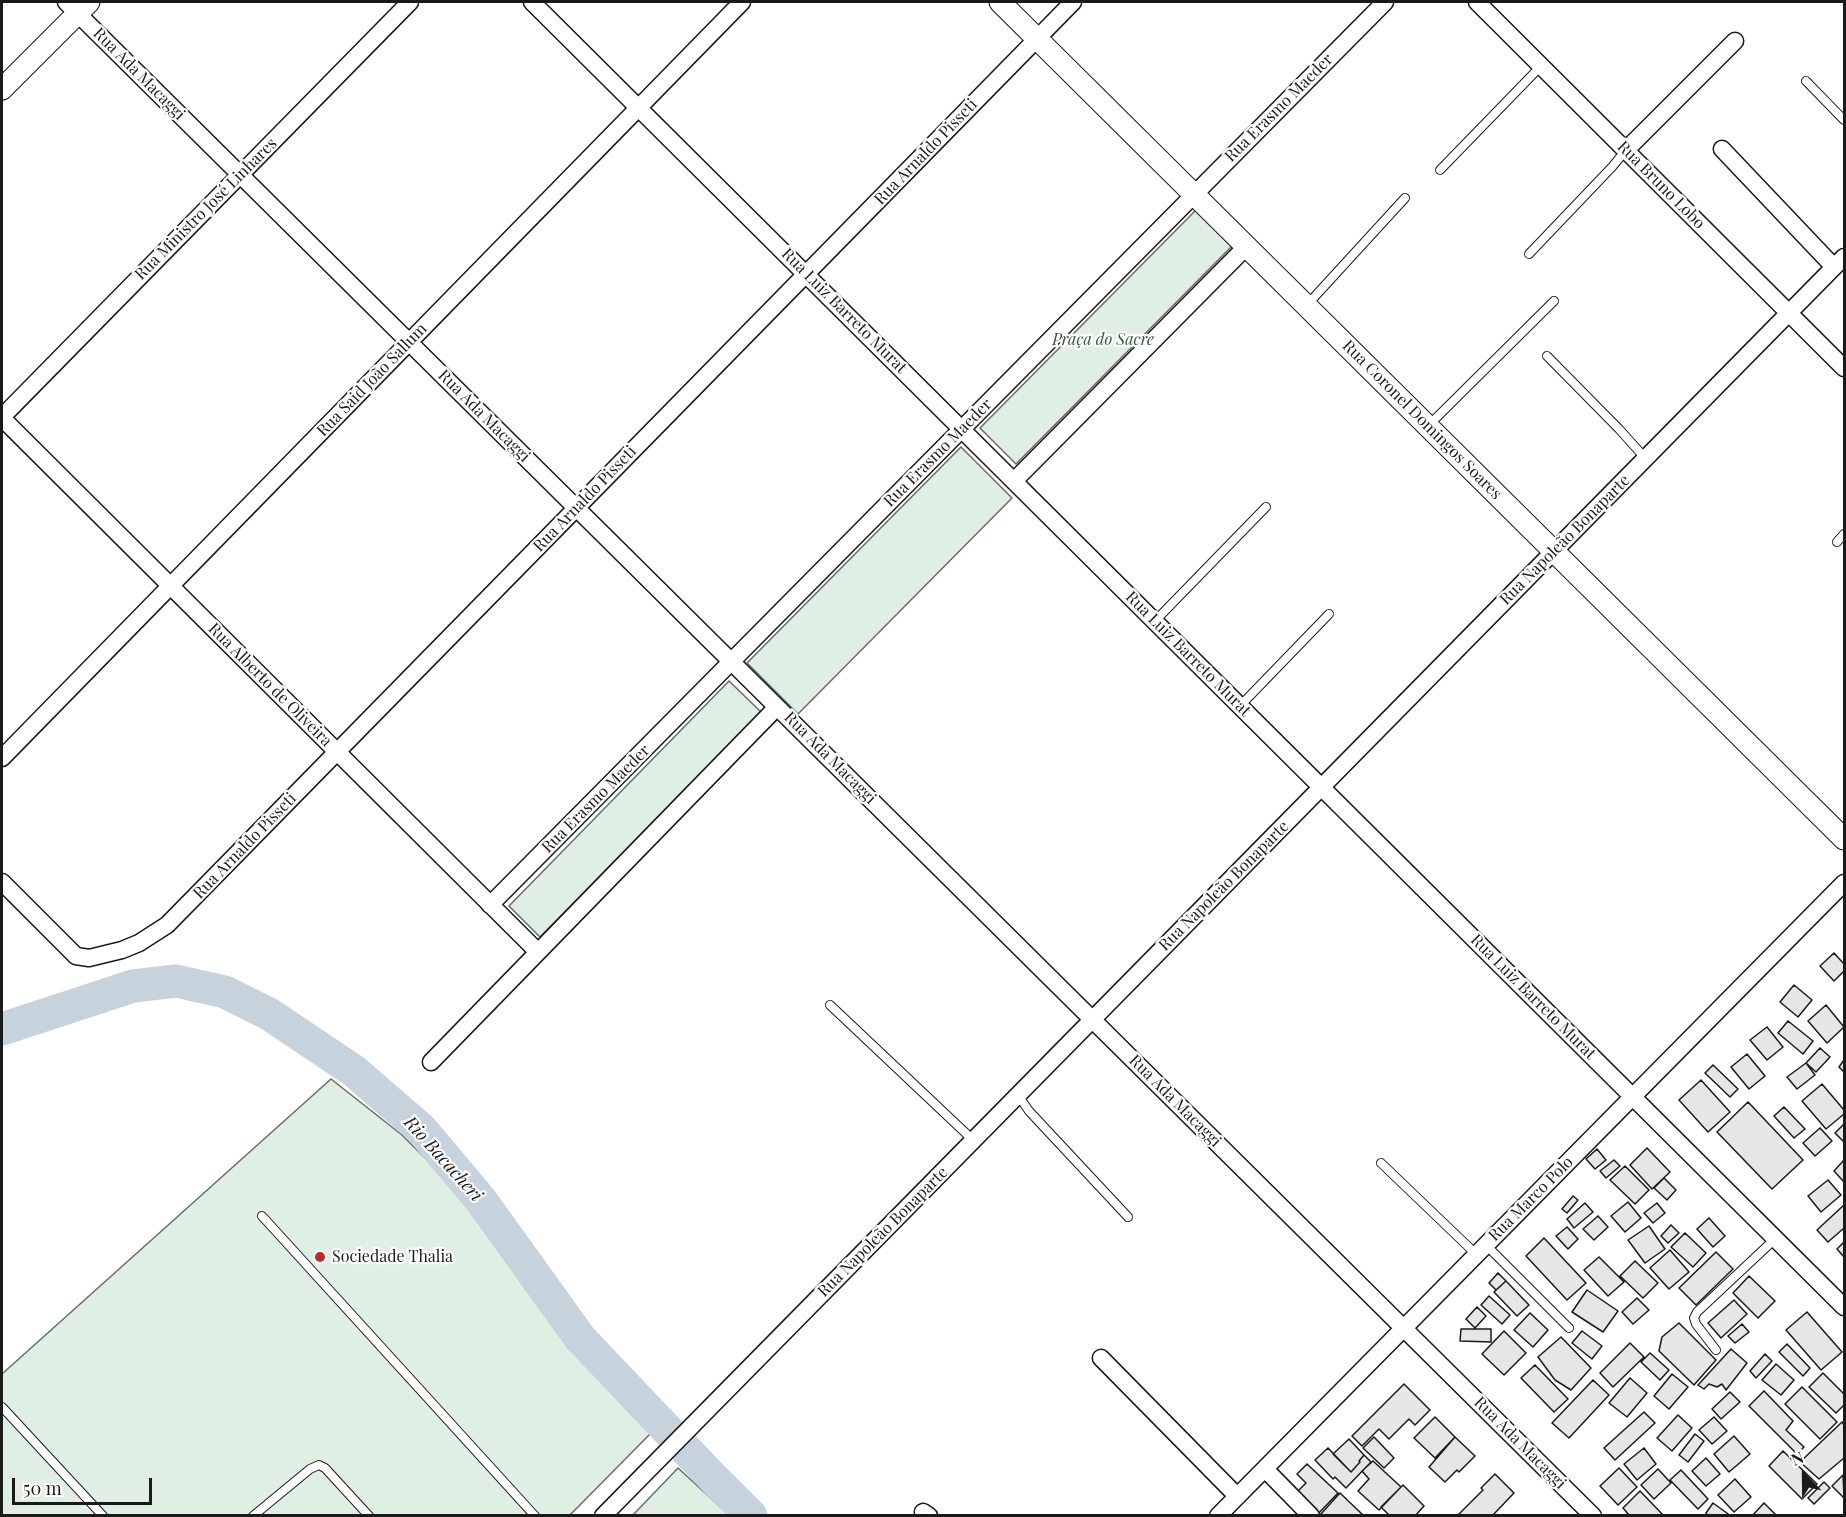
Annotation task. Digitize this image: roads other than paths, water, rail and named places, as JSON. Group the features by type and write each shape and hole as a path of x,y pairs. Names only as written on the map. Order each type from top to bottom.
{"street":[{"name":"Rua Ministro José Linhares","path":"2,417 410,2"},
{"name":"Rua Luiz Barreto Murat","path":"532,2 1845,1307"},
{"name":"Rua Said João Sallum","path":"2,758 742,2"},
{"name":"Rua Coronel Domingos Soares","path":"1000,2 1845,839"},
{"name":"Rua Arnaldo Pisseti","path":"2,882 76,956 89,958 122,950 139,943 167,925 1073,2"},
{"name":"Rua Erasmo Maeder","path":"490,905 1385,2"},
{"name":"Rua Bruno Lobo","path":"1478,2 1845,368"},
{"name":"Rua Ada Macaggi","path":"79,4 240,174 1593,1515"},
{"path":"2,89 79,4"},
{"path":"1626,150 1735,41"},
{"path":"1722,149 1840,262"},
{"path":"1014,481 1246,246"},
{"name":"Rua Napoleão Bonaparte","path":"603,1515 1840,262"},
{"name":"Rua Alberto de Oliveira","path":"2,417 538,952"},
{"path":"431,1062 777,706"},
{"name":"Rua Marco Polo","path":"1218,1515 1845,883"},
{"path":"1101,1358 1237,1496"},
{"path":"1265,1468 1311,1515"}],"lane":[{"path":"1440,170 1541,66"},
{"path":"1806,81 1845,120"},
{"path":"1529,254 1626,150"},
{"path":"1307,306 1405,198"},
{"path":"1428,426 1554,301"},
{"path":"1547,356 1646,459"},
{"path":"1155,621 1266,507"},
{"path":"1837,542 1845,534"},
{"path":"1240,706 1329,614"},
{"path":"830,1005 973,1140"},
{"path":"1018,1095 1029,1111 1128,1217"},
{"path":"1381,1163 1569,1328"},
{"path":"262,1216 535,1515"},
{"path":"1716,1350 1696,1324 1694,1318 1697,1312 1776,1238"},
{"path":"2,1407 103,1515"},
{"path":"253,1515 310,1469 319,1465 325,1468 369,1515"}],"waterway":[{"name":"Rio Bacacheri","path":"2,1029 133,986 176,981 225,992 269,1014 354,1071 421,1129 480,1199 580,1338 751,1516"}],"place":[{"name":"Sociedade Thalia","path":"320,1257"}],"park label":[{"name":"Praça do Sacre","path":"1103,340"}]}
